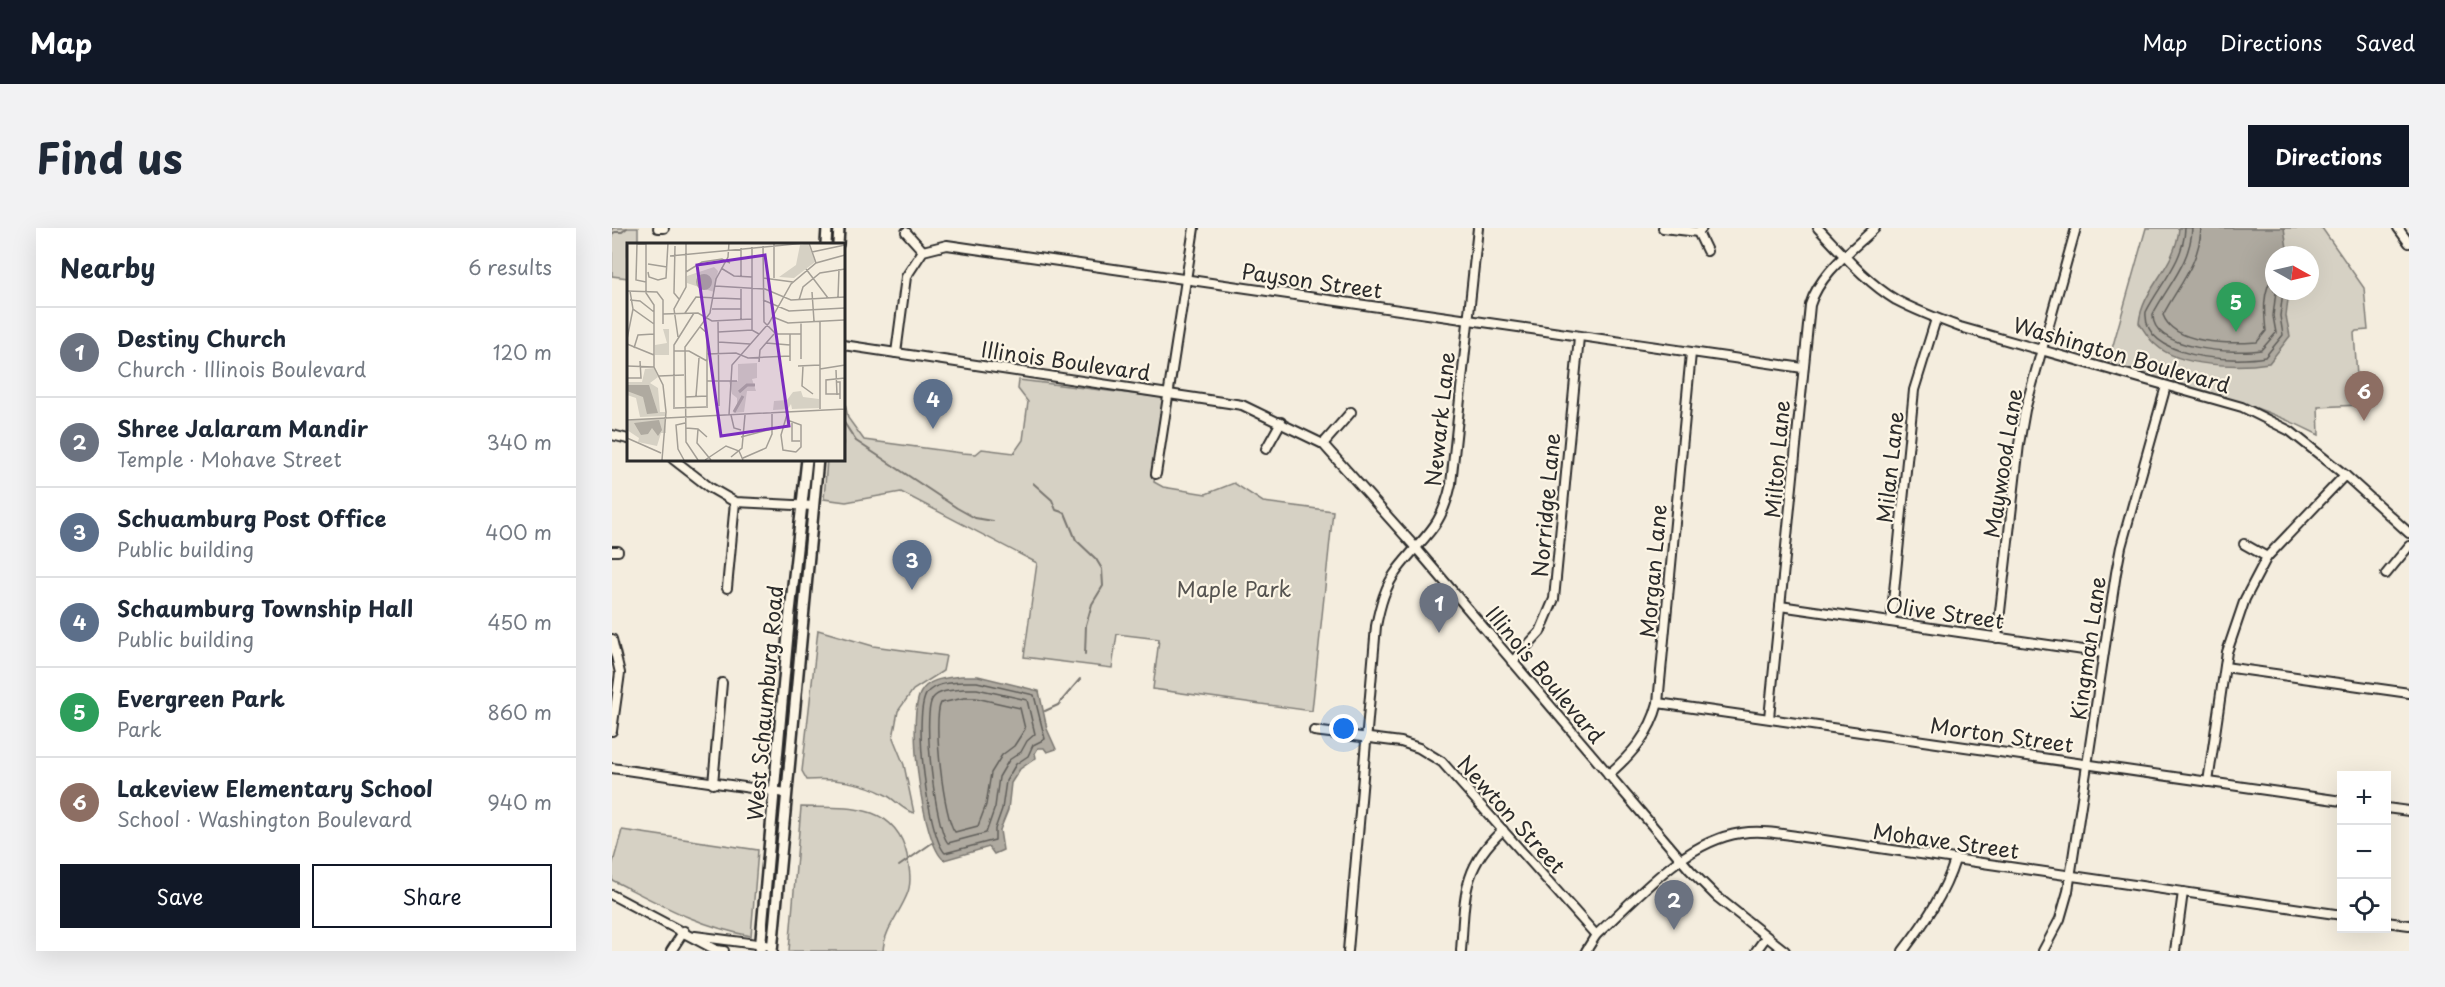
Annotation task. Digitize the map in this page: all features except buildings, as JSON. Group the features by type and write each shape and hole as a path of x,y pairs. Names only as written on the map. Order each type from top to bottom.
{"main road":[{"path":"826,243 827,228"},
{"path":"838,243 839,228"},
{"name":"West Schaumburg Road","path":"760,948 807,460"},
{"name":"West Schaumburg Road","path":"772,949 818,460"}],"street":[{"path":"658,228 664,228"},
{"path":"1156,474 1188,280 1194,228"},
{"name":"Newark Lane","path":"1348,951 1376,626 1382,599 1396,571 1437,526 1446,506 1451,484 1478,228"},
{"path":"1663,228 1700,230 1707,251"},
{"name":"Washington Boulevard","path":"1818,228 1845,257 1895,299 1936,319 2242,408 2290,431 2345,475 2409,533"},
{"name":"Milton Lane","path":"1769,718 1803,368 1812,300 1827,274 1875,228"},
{"name":"Maywood Lane","path":"1998,638 2020,435 2041,350 2076,228"},
{"path":"2398,228 2409,243"},
{"path":"896,353 906,277 923,251 906,232"},
{"name":"Payson Street","path":"923,251 942,246 954,246 1803,368"},
{"name":"Milan Lane","path":"1891,622 1914,390 1936,319"},
{"name":"Norridge Lane","path":"1512,662 1540,632 1554,599 1579,337"},
{"name":"Illinois Boulevard","path":"844,345 1242,405 1323,444 1416,548 1681,859 1716,896 1785,951"},
{"name":"Morgan Lane","path":"1608,775 1641,742 1651,725 1658,703 1691,353"},
{"name":"Kingman Lane","path":"2043,951 2060,919 2071,876 2121,548 2166,386"},
{"path":"1323,444 1351,412"},
{"path":"1266,449 1281,422"},
{"path":"612,435 627,439"},
{"path":"674,460 709,488 735,502 814,506"},
{"path":"2208,782 2225,667 2239,613 2267,558 2345,475"},
{"path":"727,588 735,502"},
{"path":"2244,544 2267,558"},
{"path":"2386,574 2409,546"},
{"name":"Olive Street","path":"1780,606 2104,653"},
{"path":"612,639 620,673 612,730"},
{"path":"2225,667 2409,693"},
{"path":"713,784 722,683"},
{"name":"Morton Street","path":"1658,703 2337,800"},
{"name":"Newton Street","path":"1314,731 1401,742 1419,748 1442,762 1596,935"},
{"path":"612,768 786,793"},
{"path":"2391,808 2409,811"},
{"path":"1461,951 1469,876 1478,856 1503,830"},
{"name":"Mohave Street","path":"1586,951 1596,935 1681,859 1715,840 1738,834 1760,832 2337,914"},
{"path":"1903,951 1933,911 1948,883 1955,860"},
{"path":"2175,951 2183,892"},
{"path":"612,895 684,931 716,950 724,951"},
{"path":"2391,923 2409,925"},
{"path":"671,951 684,931"},
{"path":"693,936 772,949"},
{"path":"1756,951 1766,937"}],"green space":[{"path":"612,228 638,228 638,243 627,243 627,278 612,276"},
{"path":"2146,228 2322,228 2364,288 2368,330 2354,333 2359,405 2318,407 2319,435 2268,412 2108,363"},
{"name":"Maple Park","path":"1019,380 1166,398 1154,482 1163,487 1206,494 1234,483 1263,502 1333,511 1312,711 1153,689 1159,639 1117,634 1112,668 1024,657 1037,563 901,492 846,502 824,499 827,460 844,460 844,398 848,418 864,440 962,453 976,454 982,449 1014,453 1023,440 1028,402 1018,389"},
{"path":"818,630 873,646 946,656 943,671 913,690 898,711 893,738 904,765 914,813 906,810 886,795 868,787 837,780 807,780 802,771"},
{"path":"801,807 851,808 866,811 880,816 892,825 901,837 909,864 909,887 886,935 883,951 789,951"},
{"path":"622,830 758,850 751,936 696,920 612,880 612,866"}],"water":[{"path":"2179,228 2284,228 2287,246 2265,246 2265,300 2288,300 2286,316 2290,336 2269,363 2226,365 2194,362 2166,352 2153,343 2139,323 2141,311 2177,242"},
{"path":"978,676 1039,691 1047,729 1056,749 1047,752 1044,748 1038,748 1035,753 1036,758 1020,769 1011,783 1008,810 1000,830 1003,850 994,854 989,847 944,860 936,849 923,806 916,751 917,705 924,687 939,679"}],"waterway":[{"path":"612,234 622,232 627,228"},
{"path":"844,423 856,441 957,508 975,518 993,521"},
{"path":"1033,483 1052,500 1056,510 1065,513 1076,540 1096,559 1102,569 1103,586 1092,604 1086,625 1085,654"},
{"path":"1045,711 1058,705 1080,679"},
{"path":"899,866 932,843"}],"place":[{"name":"Evergreen Park","path":"2236,332"},
{"name":"Lakeview Elementary School","path":"2364,421"},
{"name":"Schaumburg Township Hall","path":"933,429"},
{"name":"Schuamburg Post Office","path":"912,590"},
{"name":"Destiny Church","path":"1439,633"},
{"name":"Shree Jalaram Mandir","path":"1674,930"}]}
